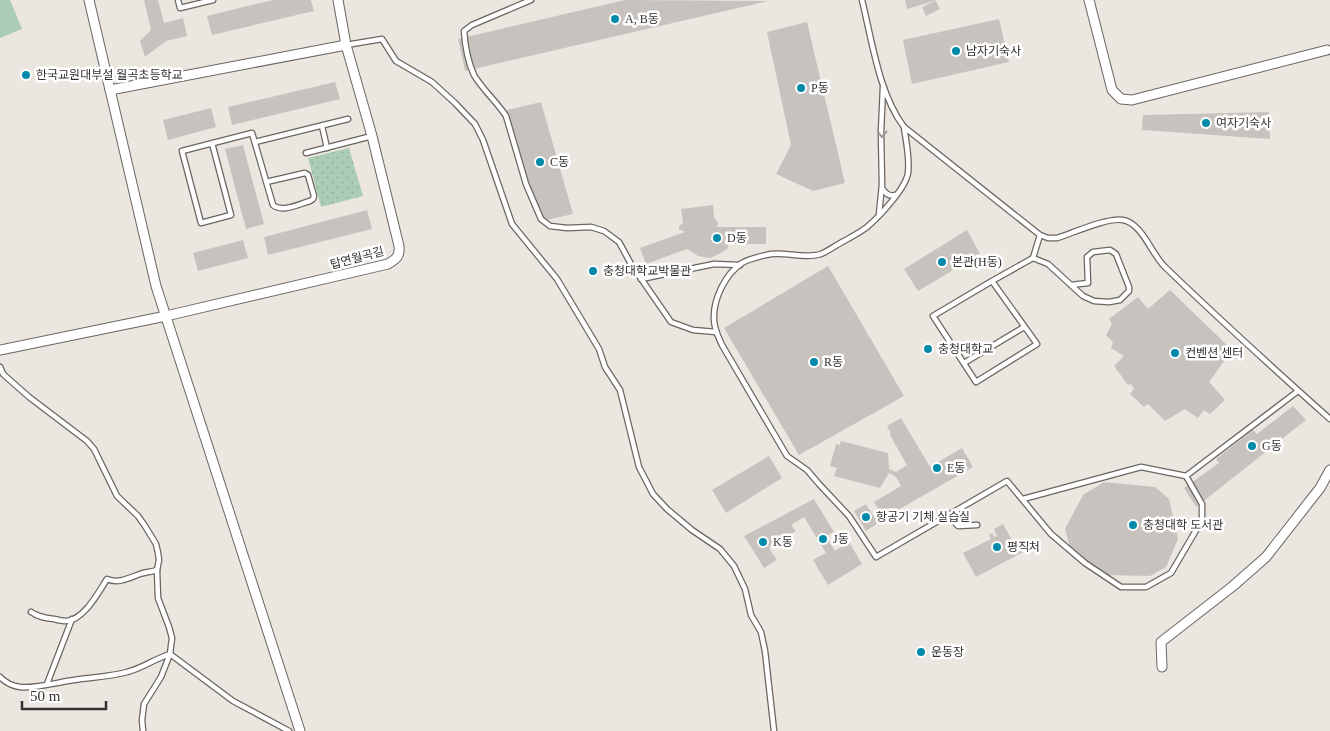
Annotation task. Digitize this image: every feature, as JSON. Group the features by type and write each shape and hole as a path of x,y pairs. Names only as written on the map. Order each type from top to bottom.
{"street":[{"path":"89,0 156,286 300,731"},
{"name":"탑연월곡길","path":"0,350 166,316 388,264 396,258 400,252 399,246 372,136 346,45 338,0"},
{"path":"1089,0 1112,90 1121,99 1132,100 1327,50"},
{"path":"110,90 346,45"},
{"path":"1162,667 1161,642 1233,586 1266,557 1320,488 1330,470"}],"lane":[{"path":"178,0 180,8 213,0"},
{"path":"531,0 472,25 464,31 470,65 475,76 502,108 506,116 526,184 541,219 550,226 567,228 591,227 604,231 619,242 671,322 693,330 716,332"},
{"path":"862,0 883,86 896,116 904,127 1040,235 1048,238 1057,238 1110,221 1122,220 1130,222 1147,240 1161,264 1250,348 1330,419"},
{"path":"346,45 382,39 396,61 432,82 476,124 512,224 558,279 599,349 605,366 620,390 639,467 653,494 667,509 692,530 720,549 734,566 745,590 752,614 761,632 774,731"},
{"path":"879,216 882,188 881,132 883,86"},
{"path":"255,142 348,119"},
{"path":"322,126 327,148"},
{"path":"904,127 908,157 908,173 904,184 879,216 866,228 821,254 772,254 749,260 740,264 730,274 720,291 715,306 716,332 787,456 808,470 848,516 876,558 1007,481 1051,534 1085,563 1121,587 1146,587 1171,573 1202,520 1202,504 1186,476"},
{"path":"212,143 231,215 201,223 182,151 212,143 252,133 255,142 266,182 273,205 281,208 310,201 314,196 308,175 305,173 266,182"},
{"path":"306,153 372,136"},
{"path":"882,188 892,196 896,194"},
{"path":"992,281 1037,344 976,382 933,316 992,281 1033,258 1040,235"},
{"path":"1033,258 1048,264 1083,296 1094,301 1109,302 1120,300 1129,291 1116,254 1110,250 1093,252 1087,257 1088,282 1071,285"},
{"path":"642,279 714,264 740,264"},
{"path":"964,363 1024,327"},
{"path":"0,367 3,374 12,383 87,441 94,449 117,496 138,516 156,544 159,560 157,570 158,598 172,638 170,654 161,677 144,704 142,720 144,731"},
{"path":"1023,499 1141,467 1186,476 1298,391"},
{"path":"948,515 958,526 977,525"},
{"path":"31,612 56,620 66,621 72,619 85,610 107,579 108,581 120,581 157,570"},
{"path":"47,684 72,619"},
{"path":"0,677 11,685 30,687 127,672 170,654"},
{"path":"170,654 234,700 289,731"}],"green space":[{"path":"0,0 10,0 22,29 0,38"},
{"path":"349,148 363,196 321,207 308,158"}],"building":[{"path":"144,0 158,0 164,23 183,18 187,36 166,41 145,57 140,41 151,30"},
{"path":"273,0 311,0 314,11 212,35 207,16"},
{"name":"A, B동","path":"625,0 768,1 465,71 458,39"},
{"path":"905,0 937,0 907,9"},
{"path":"935,1 940,9 926,16 922,7"},
{"name":"남자기숙사","path":"999,19 1009,62 912,84 903,40"},
{"name":"P동","path":"807,22 845,183 813,191 776,174 791,145 767,32"},
{"path":"335,82 340,99 232,125 228,107"},
{"name":"C동","path":"541,102 573,214 538,222 507,110"},
{"path":"211,108 216,127 168,140 163,120"},
{"name":"여자기숙사","path":"1269,112 1270,139 1142,130 1143,115"},
{"path":"243,145 264,224 246,229 225,149"},
{"name":"D동","path":"713,205 714,217 718,223 717,227 766,227 766,244 729,244 727,249 710,258 698,256 687,249 646,264 640,248 685,232 679,229 679,226 683,223 681,209"},
{"path":"367,210 372,229 268,255 264,237"},
{"name":"본관(H동)","path":"967,230 980,254 918,291 904,269"},
{"path":"243,240 248,258 198,271 193,253"},
{"name":"R동","path":"828,266 904,396 799,455 724,328"},
{"name":"컨벤션 센터","path":"1170,290 1232,350 1209,382 1225,400 1210,414 1204,410 1198,418 1185,409 1165,421 1148,404 1144,407 1130,394 1134,389 1131,384 1128,385 1114,366 1124,356 1111,348 1113,342 1106,335 1112,324 1109,319 1138,297 1148,309"},
{"name":"G동","path":"1293,406 1306,420 1196,507 1184,488 1219,463 1216,459 1253,430 1257,434"},
{"name":"E동","path":"901,418 930,467 962,448 973,467 884,518 874,502 901,486 896,477 889,473 880,488 834,476 837,468 830,466 836,444 840,445 841,441 888,453 889,469 896,472 907,465 887,426"},
{"path":"769,456 782,478 726,513 712,490"},
{"path":"1104,482 1155,487 1169,499 1178,539 1166,567 1150,576 1103,575 1071,551 1065,529 1083,495"},
{"name":"J동","path":"814,499 834,532 826,536 835,551 849,542 862,564 828,585 813,560 826,553 804,517 791,525 796,531 769,548 777,560 764,568 744,536"},
{"name":"항공기 기체 실습실","path":"866,504 878,523 866,531 854,511"},
{"name":"평직처","path":"1003,524 1013,542 1016,540 1023,552 976,577 963,553 991,539 989,535 992,533 994,537 997,536 994,529"}],"place":[{"name":"A, B동","path":"615,19"},
{"name":"남자기숙사","path":"956,51"},
{"name":"한국교원대부설 월곡초등학교","path":"26,75"},
{"name":"P동","path":"801,88"},
{"name":"여자기숙사","path":"1206,123"},
{"name":"C동","path":"540,162"},
{"name":"D동","path":"717,238"},
{"name":"본관(H동)","path":"942,262"},
{"name":"충청대학교박물관","path":"593,271"},
{"name":"충청대학교","path":"928,349"},
{"name":"컨벤션 센터","path":"1175,353"},
{"name":"R동","path":"814,362"},
{"name":"G동","path":"1252,446"},
{"name":"E동","path":"937,468"},
{"name":"항공기 기체 실습실","path":"866,517"},
{"name":"충청대학 도서관","path":"1133,525"},
{"name":"J동","path":"823,539"},
{"name":"K동","path":"763,542"},
{"name":"평직처","path":"997,547"},
{"name":"운동장","path":"921,652"}]}
